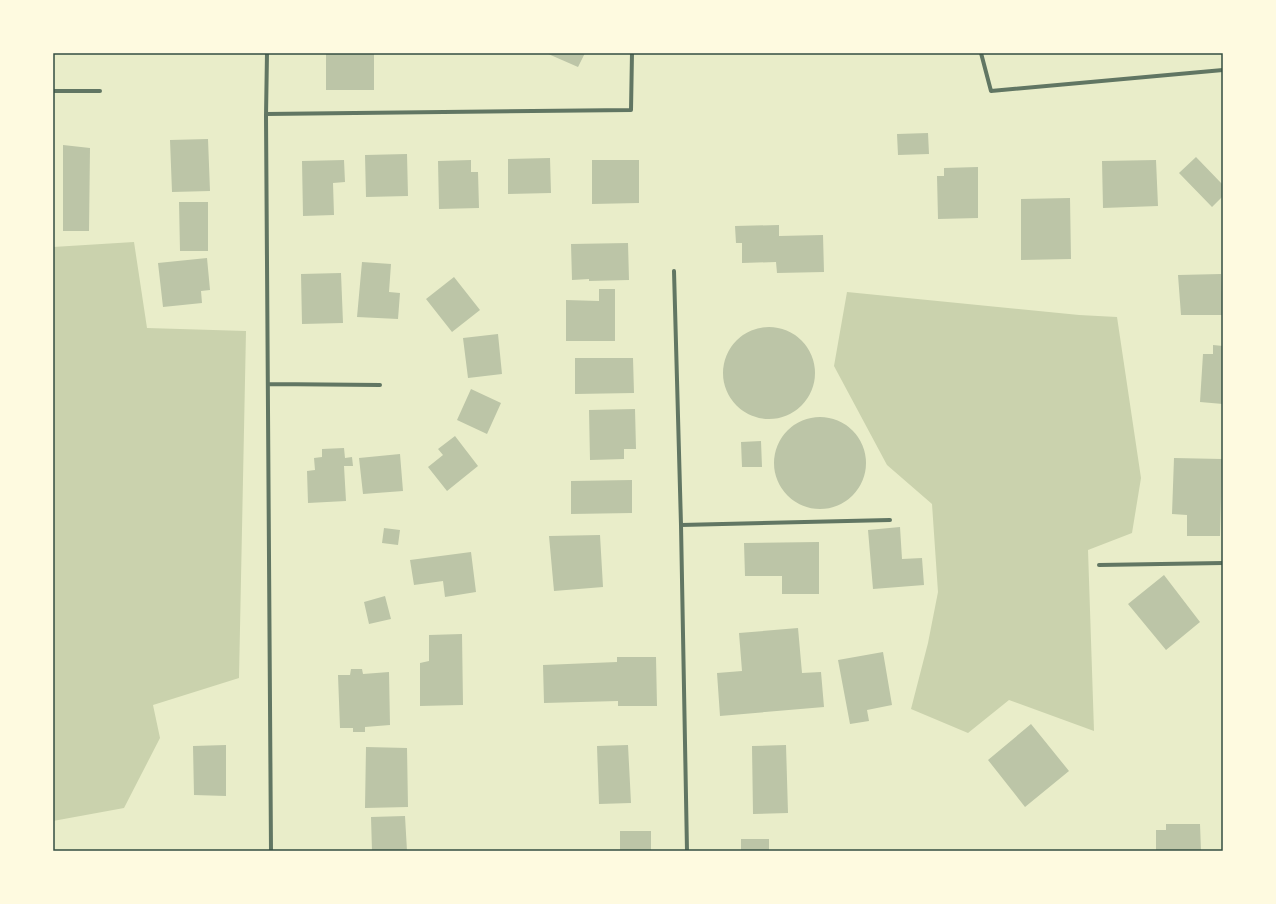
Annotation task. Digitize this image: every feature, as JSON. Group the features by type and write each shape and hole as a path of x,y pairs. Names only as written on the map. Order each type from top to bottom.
{"street":[{"path":"267,53 266,114 271,851"},
{"path":"266,114 631,110 632,53"},
{"path":"981,53 992,91 1223,70"},
{"path":"53,92 100,91"},
{"path":"674,271 681,525 687,851"},
{"path":"268,384 380,385"},
{"path":"681,525 890,520"},
{"path":"1099,565 1223,563"}],"green space":[{"path":"134,242 147,328 246,331 239,678 153,705 160,738 124,808 53,821 53,247"},
{"path":"847,292 1079,315 1117,317 1141,478 1132,533 1088,550 1094,731 1009,700 968,733 911,709 928,643 938,592 932,504 887,465 834,366"}],"building":[{"path":"326,53 374,53 374,90 326,90"},
{"path":"546,53 585,53 578,67"},
{"path":"928,133 929,154 898,155 897,134"},
{"path":"208,139 210,191 172,192 170,140"},
{"path":"63,145 90,148 89,231 63,231"},
{"path":"407,154 408,196 366,197 365,155"},
{"path":"1196,157 1223,185 1223,196 1212,207 1179,173"},
{"path":"550,158 551,193 508,194 508,159"},
{"path":"344,160 345,182 333,183 334,215 303,216 302,161"},
{"path":"471,160 471,172 478,172 479,208 439,209 438,161"},
{"path":"592,160 639,160 639,203 592,204"},
{"path":"1156,160 1158,206 1103,208 1102,161"},
{"path":"978,167 978,218 938,219 937,176 944,176 944,168"},
{"path":"1070,198 1071,259 1021,260 1021,199"},
{"path":"179,202 208,202 208,251 180,251"},
{"path":"779,225 779,236 823,235 824,272 777,273 776,262 742,263 742,243 736,243 735,226"},
{"path":"628,243 629,280 572,280 571,244"},
{"path":"207,258 210,290 201,291 202,303 163,307 158,263"},
{"path":"362,262 391,264 389,292 400,293 398,319 357,317"},
{"path":"341,273 343,323 302,324 301,274"},
{"path":"1221,274 1223,315 1181,315 1178,275"},
{"path":"454,277 480,310 452,332 426,299"},
{"path":"599,289 615,289 615,341 566,341 566,300 599,301"},
{"path":"769,327 778,328 795,335 807,347 814,364 814,382 807,399 795,411 778,418 769,419 760,418 743,411 731,399 724,382 723,373 724,364 731,347 743,335 760,328"},
{"path":"498,334 502,374 468,378 463,338"},
{"path":"1213,345 1223,346 1223,404 1200,402 1203,354 1213,354"},
{"path":"575,358 633,358 634,393 575,394"},
{"path":"471,389 501,403 487,434 457,420"},
{"path":"635,409 636,449 624,449 624,459 590,460 589,410"},
{"path":"820,417 829,418 846,425 858,437 865,454 865,472 858,489 846,501 829,508 820,509 811,508 794,501 782,489 775,472 774,463 775,454 782,437 794,425 811,418"},
{"path":"455,436 478,466 447,491 428,467 443,455 438,449"},
{"path":"761,441 762,467 742,467 741,442"},
{"path":"344,448 345,458 352,457 353,466 344,466 346,501 308,503 307,471 315,470 314,458 322,457 322,449"},
{"path":"400,454 403,491 363,494 359,458"},
{"path":"1174,458 1222,459 1220,536 1187,536 1187,515 1172,514"},
{"path":"632,480 632,513 571,514 571,481"},
{"path":"900,527 902,559 922,558 924,585 873,589 868,530"},
{"path":"384,528 400,530 398,545 382,543"},
{"path":"600,535 603,587 554,591 549,536"},
{"path":"819,542 819,594 782,594 782,576 745,576 744,543"},
{"path":"471,552 476,592 445,597 443,581 414,585 410,560"},
{"path":"1164,575 1200,622 1166,650 1128,604"},
{"path":"385,596 391,619 369,624 364,602"},
{"path":"798,628 802,673 821,672 824,707 720,716 717,673 742,671 739,633"},
{"path":"462,634 463,705 420,706 420,663 429,661 429,635"},
{"path":"883,652 892,705 867,710 869,721 850,724 838,660"},
{"path":"617,657 656,657 657,706 618,706 618,701 544,703 543,665 617,662"},
{"path":"351,669 362,669 363,674 389,672 390,725 365,727 365,732 353,732 353,728 340,728 338,675 350,675"},
{"path":"1031,724 1069,771 1025,807 988,760"},
{"path":"226,745 226,796 194,795 193,746"},
{"path":"628,745 631,803 599,804 597,746"},
{"path":"786,745 788,813 753,814 752,746"},
{"path":"366,747 407,748 408,807 365,808"},
{"path":"405,816 407,851 372,851 371,817"},
{"path":"1166,824 1200,824 1201,851 1156,851 1156,830 1166,830"},
{"path":"620,831 651,831 651,851 620,850"},
{"path":"741,839 769,839 769,851 741,851"}]}
